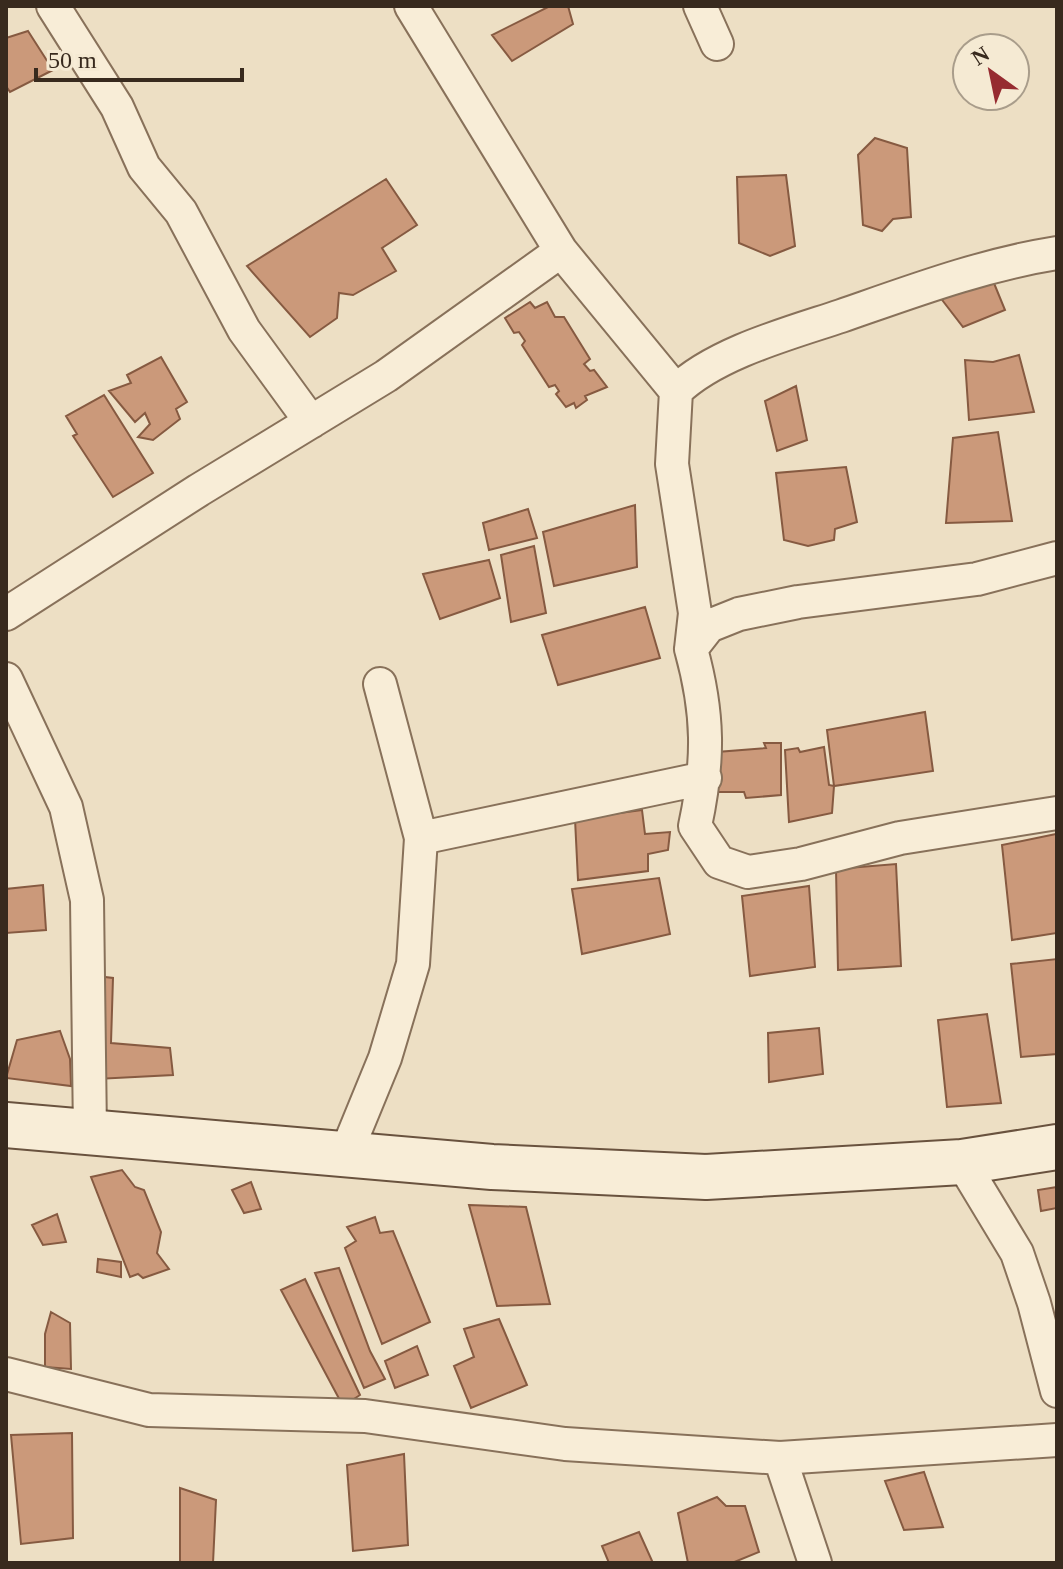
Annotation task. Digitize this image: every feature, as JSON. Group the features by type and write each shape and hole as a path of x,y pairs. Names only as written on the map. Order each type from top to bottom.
{"main road":[{"path":"6,1125 492,1167 706,1177 962,1162 1057,1147"}],"street":[{"path":"53,6 117,107 144,167 181,212 244,330 311,422"},
{"path":"411,6 561,251 676,391"},
{"path":"700,6 717,44"},
{"path":"6,614 478,313 561,251"},
{"path":"1057,253 998,263 766,341 690,377 676,391 672,464 695,613 691,649 704,697 705,778 695,826 719,862 748,872 801,864 900,838 1057,813"},
{"path":"691,649 709,626 739,614 798,602 977,579 1057,558"},
{"path":"6,679 66,807 87,900 90,1133"},
{"path":"346,1153 385,1058 413,964 421,838 380,684"},
{"path":"421,838 705,778"},
{"path":"962,1162 1017,1253 1034,1303 1057,1391"},
{"path":"6,1374 149,1410 365,1416 565,1444 780,1458 1057,1440"},
{"path":"780,1458 815,1563"}],"building":[{"path":"550,6 568,6 573,24 512,61 492,35"},
{"path":"28,31 53,70 10,92 6,86 6,38"},
{"path":"875,138 907,148 911,217 893,219 882,231 863,225 858,155"},
{"path":"786,175 795,246 770,256 739,243 737,177"},
{"path":"386,179 417,225 382,248 396,271 353,295 339,293 337,318 310,337 247,266"},
{"path":"989,271 1005,310 963,327 936,292"},
{"path":"530,302 535,308 547,302 555,317 564,317 590,359 584,364 590,371 594,370 607,387 585,396 587,400 576,408 574,403 566,407 556,394 559,391 555,385 549,387 522,345 525,341 519,332 514,333 505,318"},
{"path":"1019,355 1034,412 969,420 965,360 993,362"},
{"path":"161,357 187,402 176,409 180,419 153,440 138,437 150,424 145,413 135,422 109,391 131,383 127,375"},
{"path":"796,386 807,440 777,451 765,401"},
{"path":"104,395 153,473 113,497 73,436 77,434 66,416"},
{"path":"998,432 1012,521 946,523 953,438"},
{"path":"846,467 857,522 835,529 834,540 808,546 784,540 776,473"},
{"path":"635,505 637,567 554,586 543,532"},
{"path":"528,509 537,538 489,550 483,523"},
{"path":"534,546 546,613 511,622 501,555"},
{"path":"489,560 500,598 440,619 423,574"},
{"path":"645,607 660,658 558,685 542,635"},
{"path":"925,712 933,771 834,786 827,730"},
{"path":"764,743 781,743 781,795 746,798 744,792 718,792 717,752 766,748"},
{"path":"824,747 829,785 834,786 832,813 789,822 785,750 798,748 800,752"},
{"path":"642,810 645,834 670,832 668,850 648,854 648,871 578,880 575,819"},
{"path":"1056,834 1057,933 1012,940 1002,845"},
{"path":"896,864 901,966 838,970 836,869"},
{"path":"659,878 670,934 582,954 572,889"},
{"path":"43,885 46,930 6,933 6,889"},
{"path":"809,886 815,967 750,976 742,896"},
{"path":"1057,959 1057,1054 1021,1057 1011,964"},
{"path":"88,975 113,978 111,1043 170,1048 173,1075 77,1080"},
{"path":"987,1014 1001,1103 947,1107 938,1020"},
{"path":"819,1028 823,1074 769,1082 768,1033"},
{"path":"60,1031 70,1059 71,1086 6,1078 17,1040"},
{"path":"122,1170 135,1187 144,1190 161,1232 157,1253 169,1269 143,1278 138,1274 130,1277 91,1177"},
{"path":"251,1182 261,1209 244,1213 232,1190"},
{"path":"1057,1187 1057,1208 1041,1211 1038,1190"},
{"path":"469,1205 526,1207 550,1304 497,1306"},
{"path":"57,1214 66,1242 43,1245 32,1225"},
{"path":"375,1217 380,1233 393,1231 430,1322 382,1344 345,1248 356,1241 347,1227"},
{"path":"98,1259 121,1262 121,1277 97,1272"},
{"path":"339,1268 370,1351 385,1379 364,1388 315,1273"},
{"path":"305,1279 360,1395 343,1406 281,1290"},
{"path":"51,1312 70,1323 71,1369 45,1367 45,1334"},
{"path":"499,1319 527,1385 471,1408 454,1366 474,1357 464,1329"},
{"path":"417,1346 428,1375 395,1388 385,1361"},
{"path":"72,1433 73,1538 21,1544 11,1435"},
{"path":"404,1454 408,1545 353,1551 347,1465"},
{"path":"924,1472 943,1527 904,1530 885,1481"},
{"path":"180,1488 216,1500 213,1563 180,1563"},
{"path":"717,1497 726,1506 745,1506 759,1552 732,1563 688,1563 678,1513"},
{"path":"639,1532 653,1563 609,1563 602,1546"}]}
